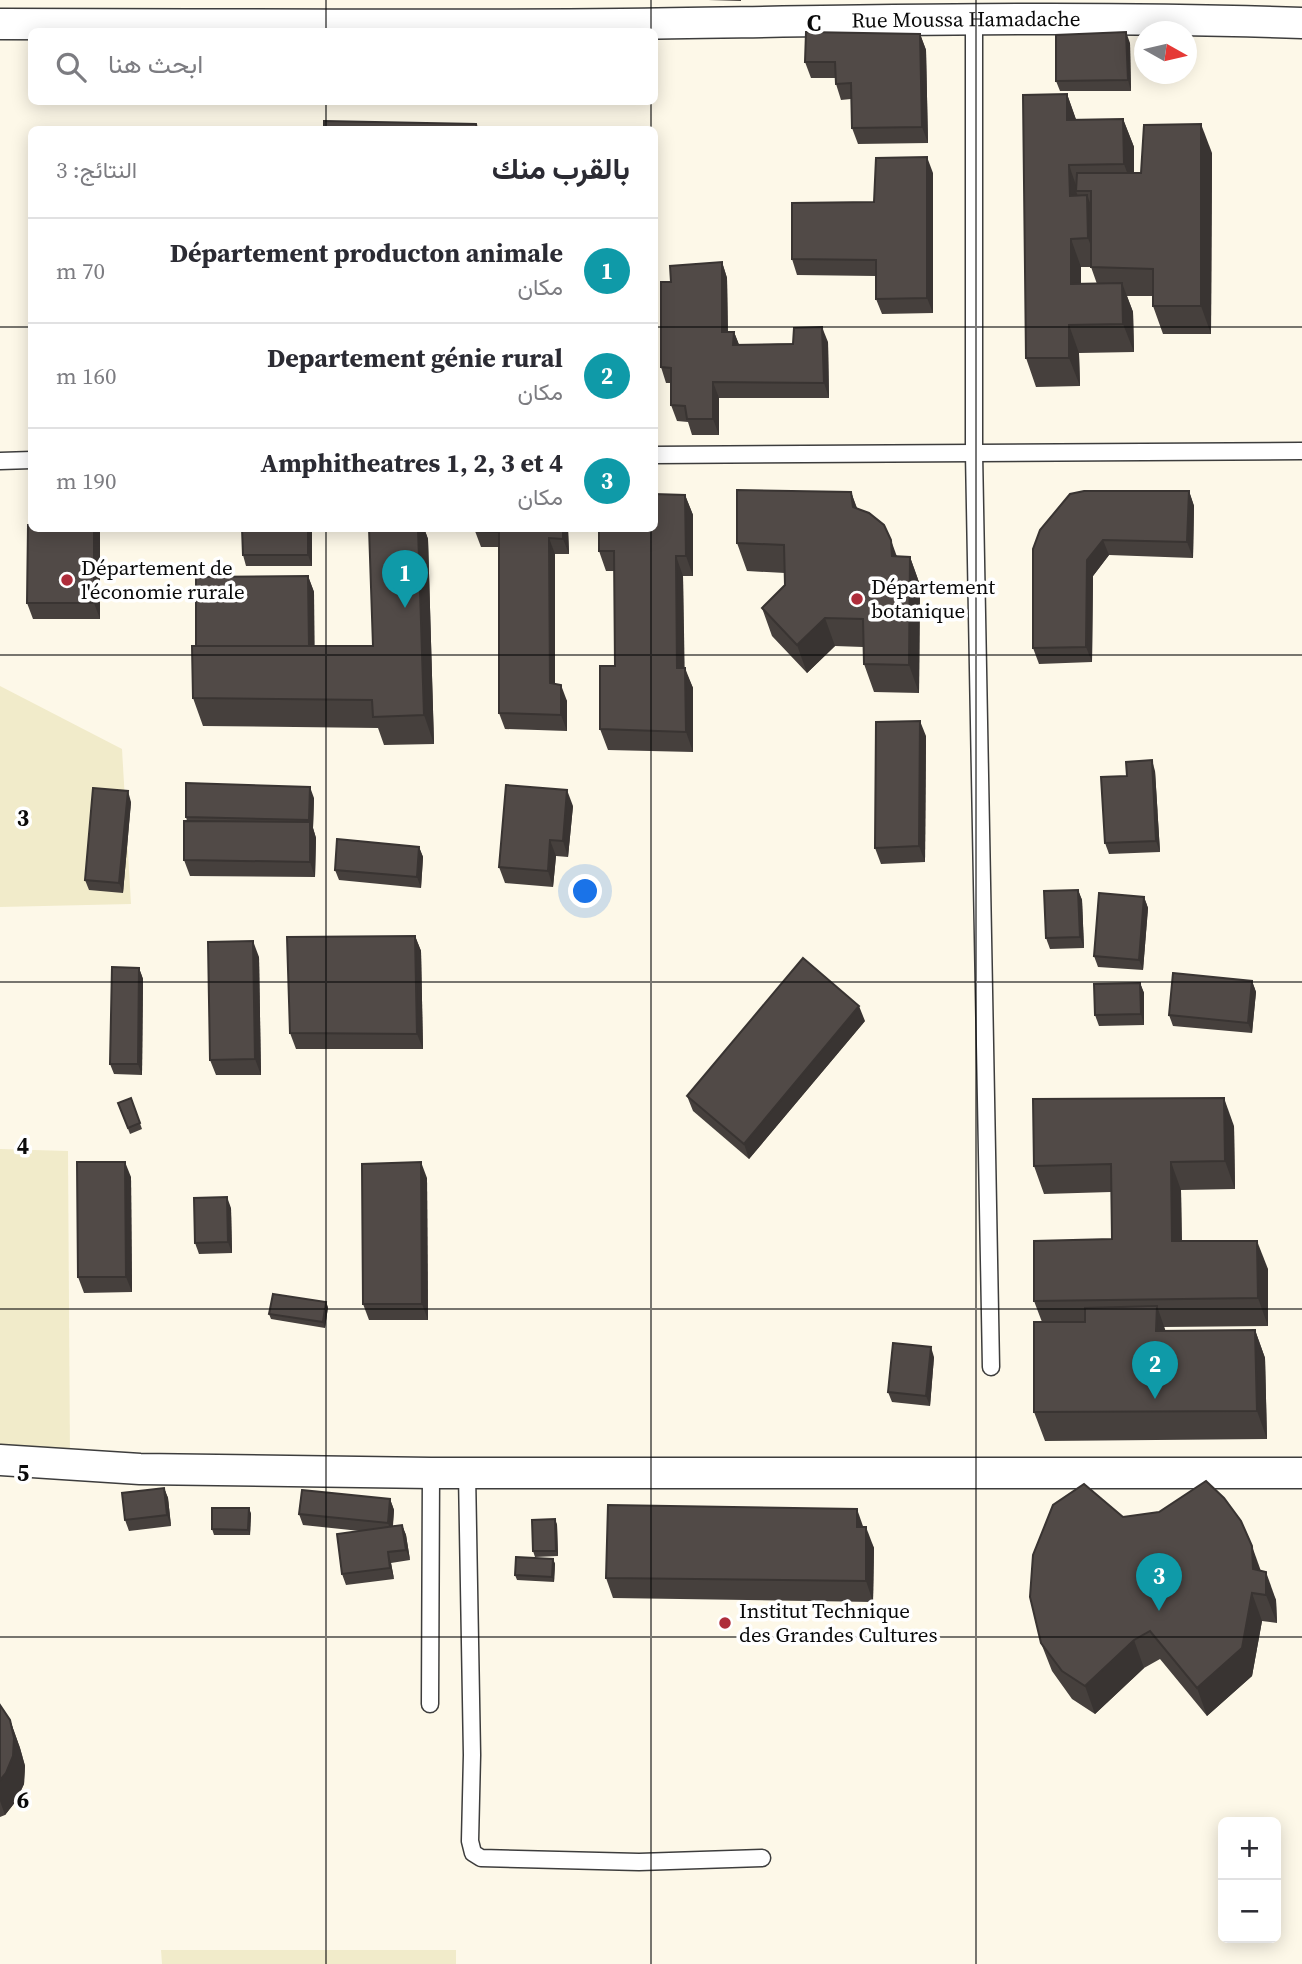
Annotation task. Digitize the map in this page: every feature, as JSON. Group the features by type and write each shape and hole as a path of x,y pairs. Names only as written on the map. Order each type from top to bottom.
{"street":[{"name":"Rue Moussa Hamadache","path":"0,24 503,13 974,10 1229,10 1302,23"},
{"path":"0,1460 140,1469 467,1474 1302,1473"}],"lane":[{"path":"974,10 974,453 991,1367"},
{"path":"658,455 1302,451"},
{"path":"0,461 28,460"},
{"path":"430,1704 431,1473"},
{"path":"467,1474 472,1755 470,1841 473,1853 481,1858 639,1862 762,1858"}],"shaded area":[{"path":"0,686 122,749 131,904 0,907"},
{"path":"0,1149 68,1151 70,1457 0,1456"},
{"path":"161,1950 456,1950 456,1964 162,1964"}],"building":[{"path":"806,32 920,34 922,127 852,128 851,83 836,84 835,62 805,62"},
{"path":"1126,32 1128,80 1056,81 1056,35"},
{"path":"1067,94 1067,120 1123,119 1124,164 1069,165 1070,196 1087,195 1088,238 1071,239 1071,284 1122,283 1123,324 1069,325 1069,358 1026,358 1023,95"},
{"path":"324,121 476,126 324,126"},
{"path":"1201,124 1201,306 1153,306 1153,269 1091,267 1091,191 1076,191 1077,173 1141,173 1144,125"},
{"path":"927,157 927,298 876,299 876,260 792,259 792,203 874,202 876,158"},
{"path":"722,262 722,332 734,332 733,345 793,344 794,328 822,327 824,383 713,382 713,419 687,419 685,406 671,405 671,368 661,367 661,282 671,282 670,266"},
{"name":"Département botanique","path":"737,490 851,492 853,507 869,513 884,525 891,540 892,556 910,557 909,665 864,664 863,619 825,618 797,645 762,608 785,585 784,545 737,543"},
{"path":"1084,491 1189,491 1187,542 1103,540 1087,560 1086,647 1033,648 1033,549 1040,530 1070,494"},
{"path":"658,494 685,495 686,556 676,556 677,668 685,668 686,732 600,729 600,666 615,666 614,551 599,551 599,532 658,532"},
{"name":"Département de l'économie rurale","path":"28,525 28,532 94,532 94,603 27,603"},
{"path":"242,532 308,532 308,555 243,555"},
{"path":"369,532 418,532 424,715 373,717 372,700 193,698 192,646 373,646"},
{"path":"499,532 563,532 563,539 549,538 550,683 561,685 561,715 499,713"},
{"path":"308,576 309,646 196,646 196,577"},
{"path":"920,721 919,846 875,848 876,722"},
{"path":"1152,760 1156,841 1105,843 1101,777 1127,776 1126,762"},
{"path":"186,783 310,787 309,820 186,817"},
{"path":"506,785 567,790 563,841 550,840 548,871 499,867"},
{"path":"93,788 128,791 119,883 85,880"},
{"path":"184,821 310,822 310,862 184,860"},
{"path":"337,839 419,847 417,877 335,870"},
{"path":"1078,890 1080,937 1046,938 1044,891"},
{"path":"1099,893 1144,897 1139,960 1094,956"},
{"path":"415,936 417,1034 290,1033 287,937"},
{"path":"253,941 255,1059 210,1060 208,942"},
{"path":"803,958 859,1006 744,1144 687,1096"},
{"path":"112,967 139,968 138,1064 110,1064"},
{"path":"1173,973 1252,981 1248,1023 1169,1015"},
{"path":"1140,983 1141,1014 1095,1015 1094,984"},
{"path":"131,1098 140,1123 128,1128 118,1103"},
{"path":"1224,1098 1225,1161 1171,1162 1172,1241 1257,1241 1258,1298 1034,1301 1034,1241 1112,1239 1111,1164 1034,1166 1033,1099"},
{"path":"77,1162 125,1162 126,1277 78,1277"},
{"path":"421,1162 422,1304 363,1304 362,1164"},
{"path":"227,1197 228,1242 195,1243 194,1198"},
{"path":"273,1294 326,1302 323,1322 269,1314"},
{"path":"1157,1306 1156,1331 1255,1330 1257,1411 1034,1412 1034,1322 1085,1322 1085,1308"},
{"path":"893,1343 931,1347 926,1396 888,1392"},
{"path":"1206,1481 1224,1498 1241,1521 1252,1546 1253,1569 1266,1572 1266,1595 1252,1593 1242,1648 1197,1688 1150,1631 1134,1640 1085,1686 1062,1671 1041,1643 1030,1597 1033,1555 1053,1505 1084,1484 1123,1517 1159,1512"},
{"path":"164,1488 167,1515 125,1520 122,1493"},
{"path":"302,1490 390,1499 388,1523 299,1514"},
{"path":"608,1505 857,1509 857,1527 866,1527 866,1581 606,1578"},
{"path":"212,1508 249,1508 248,1530 212,1529"},
{"path":"555,1519 556,1551 533,1551 532,1520"},
{"path":"402,1525 406,1550 388,1552 390,1568 342,1574 337,1534"},
{"path":"516,1557 553,1559 552,1577 515,1575"},
{"path":"0,1705 10,1720 14,1738 13,1756 0,1780"}],"place":[{"name":"Département de l'économie rurale","path":"67,580"},
{"name":"Département botanique","path":"857,599"},
{"name":"Département producton animale","path":"405,608"},
{"name":"Departement génie rural","path":"1155,1399"},
{"name":"Amphitheatres 1, 2, 3 et 4","path":"1159,1611"},
{"name":"Institut Technique des Grandes Cultures","path":"725,1623"}]}
